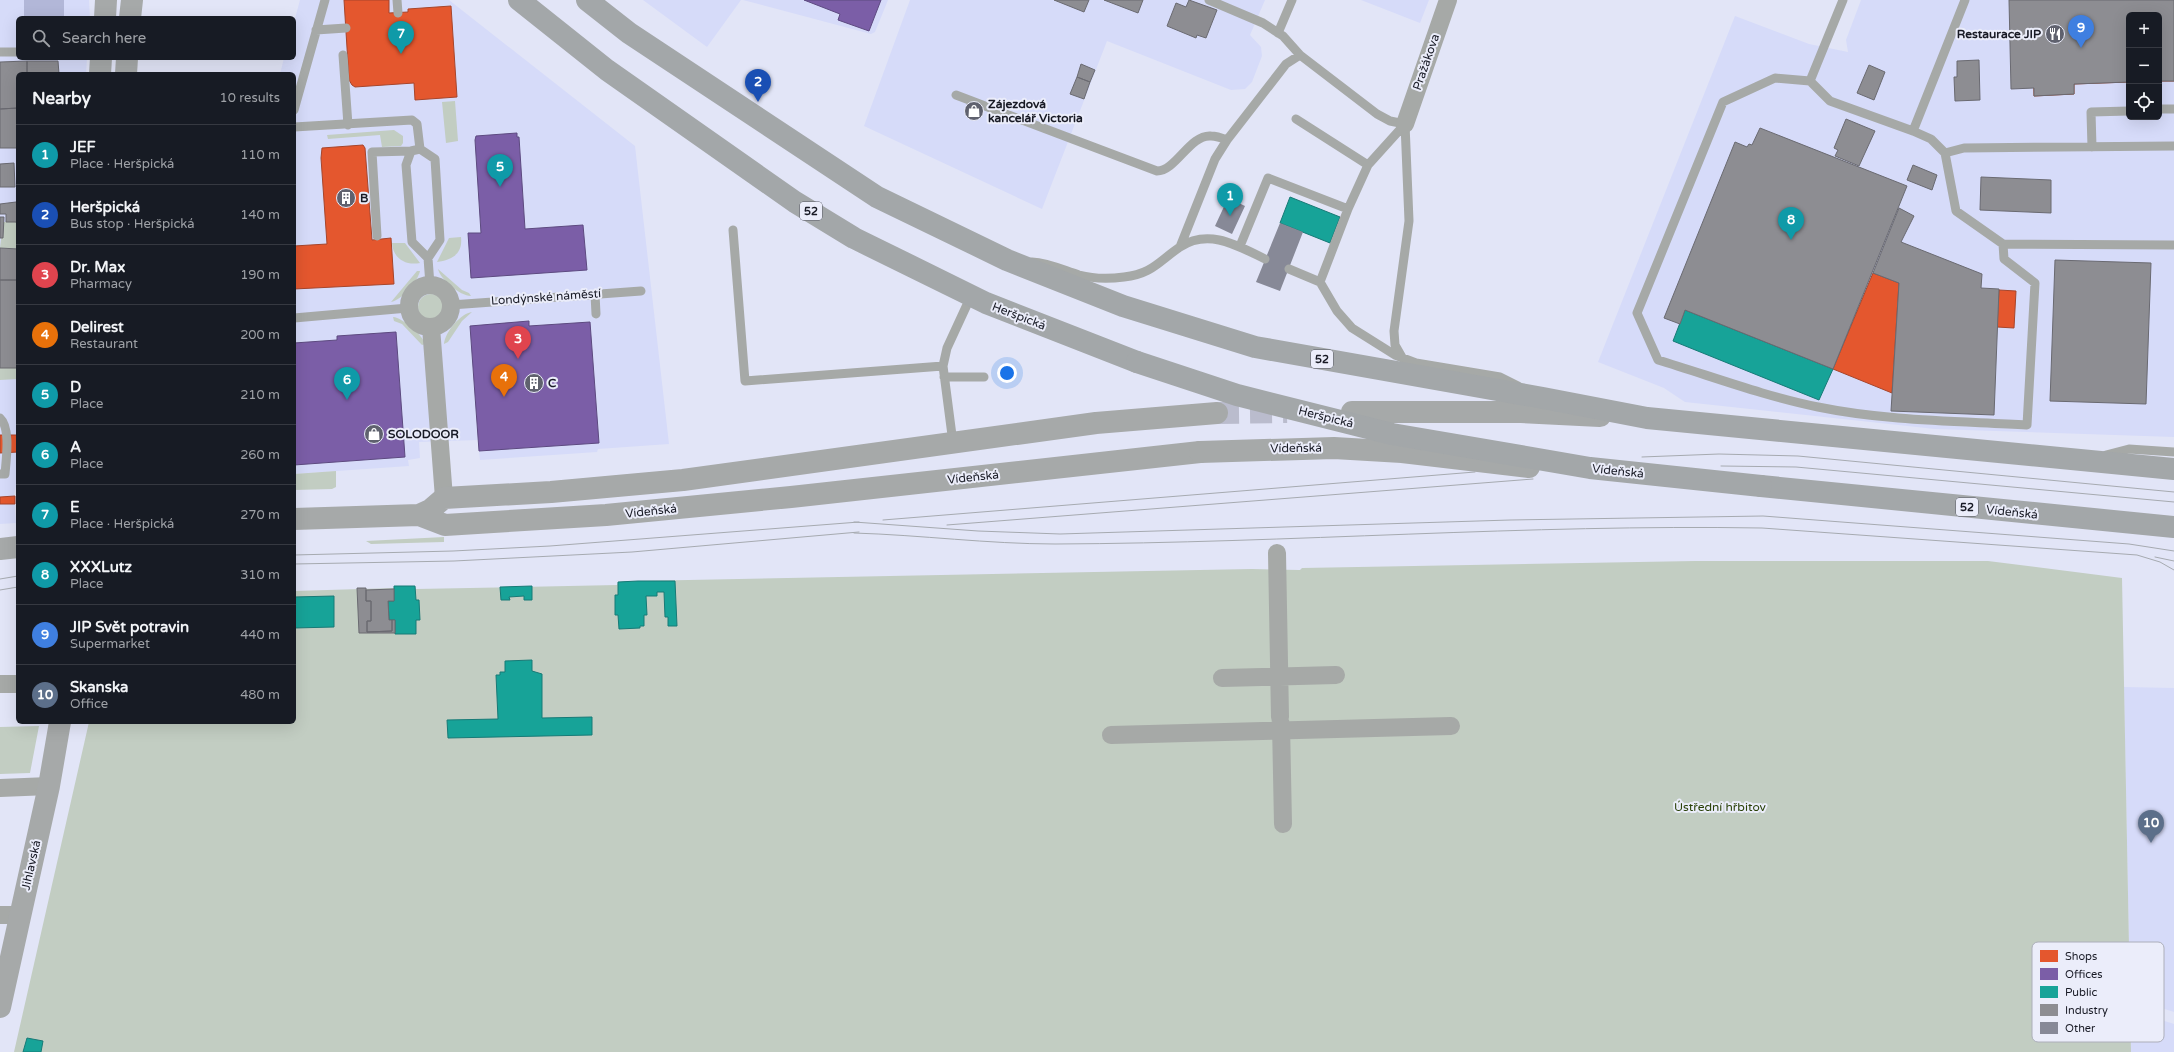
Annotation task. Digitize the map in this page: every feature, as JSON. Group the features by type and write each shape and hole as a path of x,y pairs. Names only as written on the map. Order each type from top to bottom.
{"highway":[{"name":"Heršpická","path":"519,0 607,70 795,202 854,238 971,296 1137,362 1237,394 1392,434 1590,468"},
{"name":"52","path":"587,0 629,33 877,198 1007,260 1123,306 1255,347 1647,418 2174,470"},
{"name":"Vídeňská","path":"1590,468 2174,527"}],"main road":[{"path":"105,16 106,0"},
{"path":"130,16 132,0"},
{"path":"100,72 101,60"},
{"path":"126,72 127,60"},
{"path":"444,498 551,492 683,480 881,451 953,444 1096,423 1217,412"},
{"path":"1352,412 1521,412 1647,418"},
{"name":"Vídeňská","path":"419,515 445,525 606,515 791,497 1200,452 1334,448 1402,452 1528,467 1590,468"},
{"name":"Vídeňská","path":"296,519 419,515 430,510 444,498"},
{"path":"0,548 16,547"},
{"name":"Jihlavská","path":"0,1007 10,915 49,786 60,724"}],"street":[{"name":"Pražákova","path":"1405,124 1448,0"},
{"path":"430,285 441,288 446,293 451,304 448,317 437,326 431,328 425,327 413,320 408,308 409,301 416,290 430,285"},
{"path":"431,328 444,498"},
{"path":"1277,553 1283,824"},
{"path":"1222,678 1336,675"},
{"path":"0,684 16,684"},
{"path":"1111,736 1281,724 1450,726"},
{"path":"0,788 49,786"}],"lane":[{"path":"296,103 325,0"},
{"path":"397,0 398,13"},
{"path":"1209,0 1263,24 1278,33 1300,55 1377,114 1390,121 1405,124"},
{"path":"1278,33 1292,0"},
{"path":"1810,81 1842,0"},
{"path":"1913,131 1965,0"},
{"path":"316,30 346,28"},
{"path":"0,52 16,52"},
{"path":"343,55 348,125"},
{"path":"1180,247 1190,225 1214,158 1286,64 1300,55"},
{"path":"2003,244 2004,259 2035,283 2027,425 1890,417 1819,408 1780,398 1658,360 1637,313 1723,102 1775,78 1810,81 1830,101 1931,139 1945,153 1956,211 2003,244 2174,245"},
{"path":"956,95 1157,171 1165,170 1195,142 1205,137 1210,135 1227,140"},
{"path":"2162,109 2174,108"},
{"path":"2092,148 2091,112 2126,110"},
{"path":"1296,119 1368,165"},
{"path":"296,128 412,120 417,124 416,150 406,165 412,242 428,258"},
{"path":"1320,282 1348,209 1368,165 1405,124"},
{"path":"1403,359 1396,345 1394,331 1409,221 1405,124"},
{"path":"1945,153 1964,148 2092,148 2174,146"},
{"path":"377,236 372,152 416,150 435,159 440,240 428,258 430,285"},
{"path":"1240,246 1268,178 1348,209"},
{"path":"733,230 745,381 943,366"},
{"path":"1007,260 1048,263 1090,277 1126,277 1151,269 1180,247 1206,238 1219,239 1240,246 1265,259"},
{"path":"1289,269 1320,282 1338,312 1352,328 1379,346 1403,359 1500,377 1543,398"},
{"name":"Londýnské náměstí","path":"451,304 641,291"},
{"path":"595,294 596,314"},
{"path":"953,444 943,366 948,348 971,296"},
{"path":"296,318 408,308"},
{"path":"944,378 984,377"},
{"path":"0,418 7,435 7,453 5,474 0,474"},
{"path":"2086,461 2129,449 2174,452"}],"shaded area":[{"path":"0,0 89,0 90,16 16,16 16,60 87,60 86,72 16,72 16,486 14,494 16,523 0,524"},
{"path":"24,0 64,0 64,16 24,16"},
{"path":"300,0 449,0 635,146 669,444 598,449 597,452 480,460 478,440 419,442 420,458 408,460 409,466 296,474 296,72 280,72 284,60 296,60 296,16"},
{"path":"643,0 741,0 707,47"},
{"path":"743,0 888,0 875,32 871,34"},
{"name":"Zájezdová kancelář Victoria","path":"910,0 1265,0 1250,35 1261,47 1262,56 1252,82 1245,89 1231,90 1107,41 1042,209 864,126"},
{"path":"1361,0 1429,0 1420,23"},
{"path":"1861,0 2174,0 2174,437 1935,429 1685,402 1664,388 1598,362 1735,16 1809,44 1848,52 1846,40"},
{"path":"2124,687 2174,688 2174,1012 2164,1009 2164,942 2129,942"},
{"path":"2164,1021 2174,1024 2174,1052 2131,1052 2131,1042 2164,1042"}],"green space":[{"path":"455,101 458,141 446,143 442,102"},
{"path":"394,130 403,136 403,143 401,146 382,147 380,135 328,139 327,135"},
{"path":"3,222 16,222 16,249 0,248"},
{"path":"461,237 458,252 452,258 437,262 449,238"},
{"path":"392,243 405,243 420,263 415,264 401,260 397,257"},
{"path":"438,269 471,296 461,293 446,282"},
{"path":"417,271 420,271 419,275 409,290 400,298 391,302"},
{"path":"431,294 440,298 444,307 440,316 431,320 422,316 418,307 422,298"},
{"path":"472,312 462,321 448,342 444,344 447,334 454,324 463,316"},
{"path":"393,317 402,320 412,328 421,336 425,344 422,345 402,324 394,321"},
{"path":"0,368 16,368 16,379 0,380"},
{"path":"336,471 336,487 332,489 296,490 296,474"},
{"path":"444,537 444,542 371,544 366,541"},
{"name":"Ústřední hřbitov","path":"1695,561 1988,561 2122,578 2129,942 2032,942 2032,1042 2131,1042 2131,1052 14,1052 89,724 296,724 296,591 394,588 394,586 415,586 416,589 617,585 618,582 638,581 1252,569 1300,570 1302,568"},
{"path":"39,726 30,773 0,774 0,727"}],"building: Shops":[{"path":"344,0 389,0 389,13 408,12 408,9 451,6 457,97 415,100 414,83 355,87 352,85 349,80"},
{"path":"2032,0 2174,0 2174,81 2162,81 2162,12 2126,12 2126,82 2074,84 2074,94 2034,96"},
{"name":"B","path":"363,145 365,148 372,240 391,238 394,284 296,289 296,246 327,244 321,158 322,148"},
{"path":"1873,273 1899,283 1892,393 1833,369"},
{"path":"1999,290 2016,291 2014,328 1997,327"},
{"path":"0,435 16,435 16,452 0,453"},
{"path":"15,496 15,504 0,504 0,497"}],"building: Offices":[{"path":"804,0 881,0 869,31 838,20 840,14"},
{"path":"517,133 517,137 519,137 525,229 583,225 587,270 471,278 468,233 481,233 475,140 476,136"},
{"name":"C","path":"529,321 529,326 590,322 599,443 479,451 470,326"},
{"path":"396,332 405,457 296,465 296,343 337,340 337,336"}],"building: Public":[{"path":"1290,197 1340,217 1330,243 1280,223"},
{"path":"1685,310 1833,369 1819,400 1673,341"},
{"path":"675,581 677,626 668,626 668,617 665,617 664,592 657,592 657,596 646,596 647,615 644,615 644,626 640,626 640,628 619,629 618,615 615,615 615,595 618,595 618,582"},
{"path":"394,586 415,586 416,600 419,600 420,620 416,620 416,634 395,634 395,620 389,620 388,601 394,601"},
{"path":"532,586 532,600 524,600 524,596 509,597 510,600 501,600 500,587"},
{"path":"334,596 334,627 296,628 296,597"},
{"path":"532,660 532,671 542,674 542,718 592,717 592,735 448,738 447,720 498,719 496,675 500,675 500,672 505,672 505,661"},
{"path":"27,1038 43,1041 41,1052 23,1052"}],"building: Industry":[{"path":"1054,0 1089,0 1084,12"},
{"path":"1104,0 1143,0 1138,13"},
{"path":"1189,0 1217,10 1206,38 1197,35 1196,38 1167,26 1176,3 1186,7"},
{"path":"2009,0 2174,0 2174,81 2162,81 2162,12 2126,12 2126,82 2074,84 2074,94 2034,96 2034,88 2011,89"},
{"path":"1979,60 1980,100 1955,101 1954,77 1957,77 1957,61"},
{"path":"27,61 27,72 16,72 16,108 0,109 0,62"},
{"path":"27,61 58,61 59,72 27,72"},
{"path":"1081,64 1095,70 1090,82 1077,77"},
{"path":"1869,65 1885,72 1874,100 1857,93"},
{"path":"1077,77 1090,82 1084,99 1070,94"},
{"path":"16,108 16,148 0,148 0,109"},
{"path":"1846,119 1875,131 1859,166 1835,156 1838,150 1834,148"},
{"path":"1760,128 1907,186 1833,369 1685,310 1680,324 1664,318 1735,142 1747,147 1749,144 1752,145"},
{"path":"14,163 15,187 0,187 0,164"},
{"path":"1913,165 1937,175 1932,190 1907,180"},
{"path":"1981,177 2051,180 2051,213 1980,210"},
{"path":"16,202 16,222 6,222 6,214 0,214 0,204"},
{"path":"1899,208 1914,216 1901,242 1982,274 1981,288 1999,289 1994,415 1891,411 1899,283 1873,273"},
{"path":"0,217 4,217 3,238 0,238"},
{"path":"0,248 16,249 16,280 0,280"},
{"path":"2055,260 2151,263 2146,404 2050,401"},
{"path":"0,280 16,280 16,368 0,368"},
{"path":"357,588 366,588 366,601 371,601 371,621 367,621 367,632 392,631 392,620 395,620 395,633 359,633"},
{"path":"394,589 394,601 388,601 389,620 392,620 392,631 367,632 367,621 371,621 371,601 366,601 366,590"}],"building: Other":[{"path":"1228,198 1245,206 1232,234 1215,226"},
{"path":"1280,223 1303,232 1280,291 1256,282"}],"tunnel":[{"path":"1217,413 1287,412"}],"tram line":[{"path":"1642,457 1719,454 1798,456 2174,492"},
{"path":"1721,466 1796,467 2174,502"},
{"path":"883,520 1475,472"},
{"path":"947,525 1533,479"},
{"path":"854,522 978,531 1060,534 1510,520 1763,516 2129,544 2174,551"},
{"path":"296,555 453,551 550,546 859,522"},
{"path":"854,533 1005,543 1055,544 1232,541 1497,531 1674,527 1762,528 2137,555 2160,562 2174,570"},
{"path":"296,564 454,561 632,552 859,532"},
{"path":"2155,557 2174,561"},
{"path":"0,579 16,576"},
{"path":"0,590 16,587"}],"place":[{"name":"Restaurace JIP","path":"2055,34"},
{"name":"JIP Svět potravin","path":"2081,48"},
{"name":"E","path":"401,54"},
{"name":"Heršpická","path":"758,102"},
{"name":"Zájezdová kancelář Victoria","path":"974,111"},
{"name":"D","path":"500,187"},
{"name":"B","path":"346,198"},
{"name":"JEF","path":"1230,216"},
{"name":"XXXLutz","path":"1791,240"},
{"name":"Dr. Max","path":"518,359"},
{"name":"C","path":"534,383"},
{"name":"Delirest","path":"504,397"},
{"name":"A","path":"347,400"},
{"name":"SOLODOOR","path":"374,434"},
{"name":"Skanska","path":"2151,843"}]}
